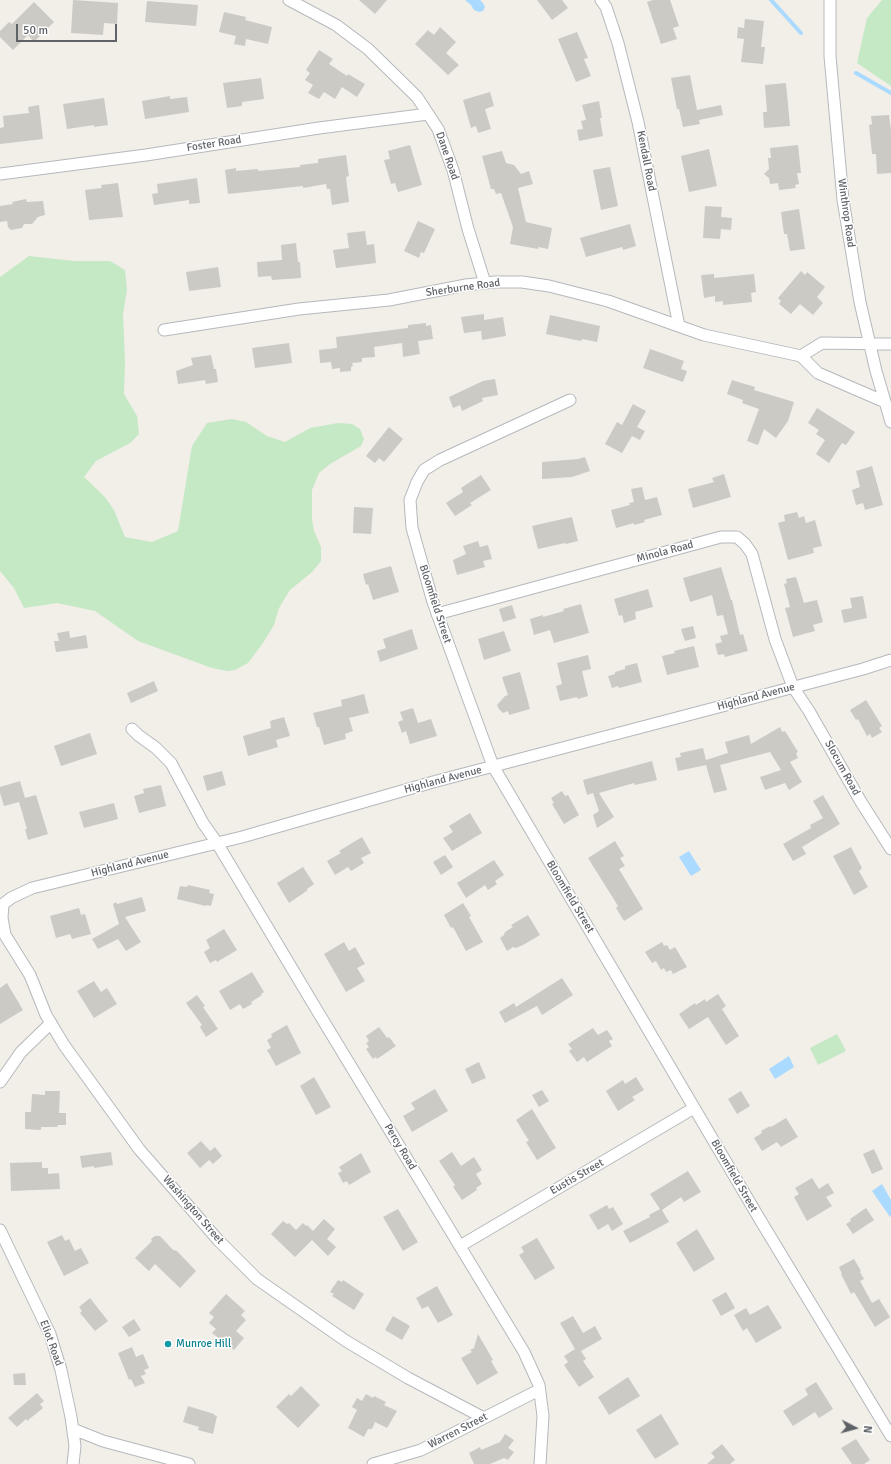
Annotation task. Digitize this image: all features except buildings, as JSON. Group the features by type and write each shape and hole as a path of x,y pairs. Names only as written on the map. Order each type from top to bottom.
{"street":[{"name":"Dane Road","path":"289,0 336,25 368,49 417,97 438,130 453,170 468,230 485,283"},
{"name":"Kendall Road","path":"601,0 606,7 618,43 638,122 679,326"},
{"name":"Winthrop Road","path":"830,0 830,56 843,200 860,302 891,422"},
{"name":"Foster Road","path":"0,174 146,155 319,128 428,114"},
{"name":"Sherburne Road","path":"164,330 299,309 389,300 466,285 522,282 549,286 608,301 704,335 801,356"},
{"path":"885,402 818,373 801,356 822,343 891,344"},
{"name":"Bloomfield Street","path":"570,400 440,460 424,470 417,482 410,500 412,528 437,614 493,766 759,1218 891,1436"},
{"name":"Minola Road","path":"437,614 721,537 737,537 745,544 752,554 774,639 793,687"},
{"name":"Highland Avenue","path":"3,910 3,904 11,898 32,888 217,843 493,766 891,660"},
{"name":"Slocum Road","path":"793,687 809,711 861,802 891,849"},
{"name":"Percy Road","path":"132,729 138,736 156,748 171,763 203,823 217,843 524,1352 538,1385 543,1416 540,1464"},
{"name":"Washington Street","path":"3,910 2,918 4,935 30,975 46,1014 64,1045 139,1149 218,1240 257,1279 346,1341 408,1378 484,1418"},
{"path":"0,1082 21,1052 51,1023"},
{"name":"Eustis Street","path":"460,1246 694,1108"},
{"name":"Eliot Road","path":"0,1230 50,1334 62,1370 75,1446 73,1464"},
{"name":"Warren Street","path":"373,1464 421,1450 539,1390"},
{"path":"73,1429 103,1441 189,1464"}],"green space":[{"path":"882,0 891,0 891,86 857,63 867,18"},
{"path":"29,256 74,261 110,261 125,270 127,290 123,314 125,362 124,394 137,416 139,434 130,443 96,461 84,477 105,497 114,510 125,537 152,542 178,531 192,446 207,423 232,419 246,422 267,436 285,442 310,428 338,423 352,424 360,429 364,439 361,446 330,464 319,473 312,490 312,519 314,531 321,547 321,561 312,572 290,590 279,608 274,625 263,643 248,663 235,670 227,671 212,668 138,641 95,611 57,603 24,608 14,588 0,571 0,277"},
{"path":"837,1034 846,1051 818,1065 810,1048"}],"water":[{"path":"465,0 480,0 485,7 483,11 479,12 474,10"},
{"path":"689,851 701,870 691,876 679,857"},
{"path":"789,1056 794,1067 775,1079 769,1069"},
{"path":"882,1184 891,1200 890,1217 872,1191"}],"waterway":[{"path":"771,0 801,33"},
{"path":"856,73 891,93"}],"place":[{"name":"Munroe Hill","path":"168,1344"}]}
